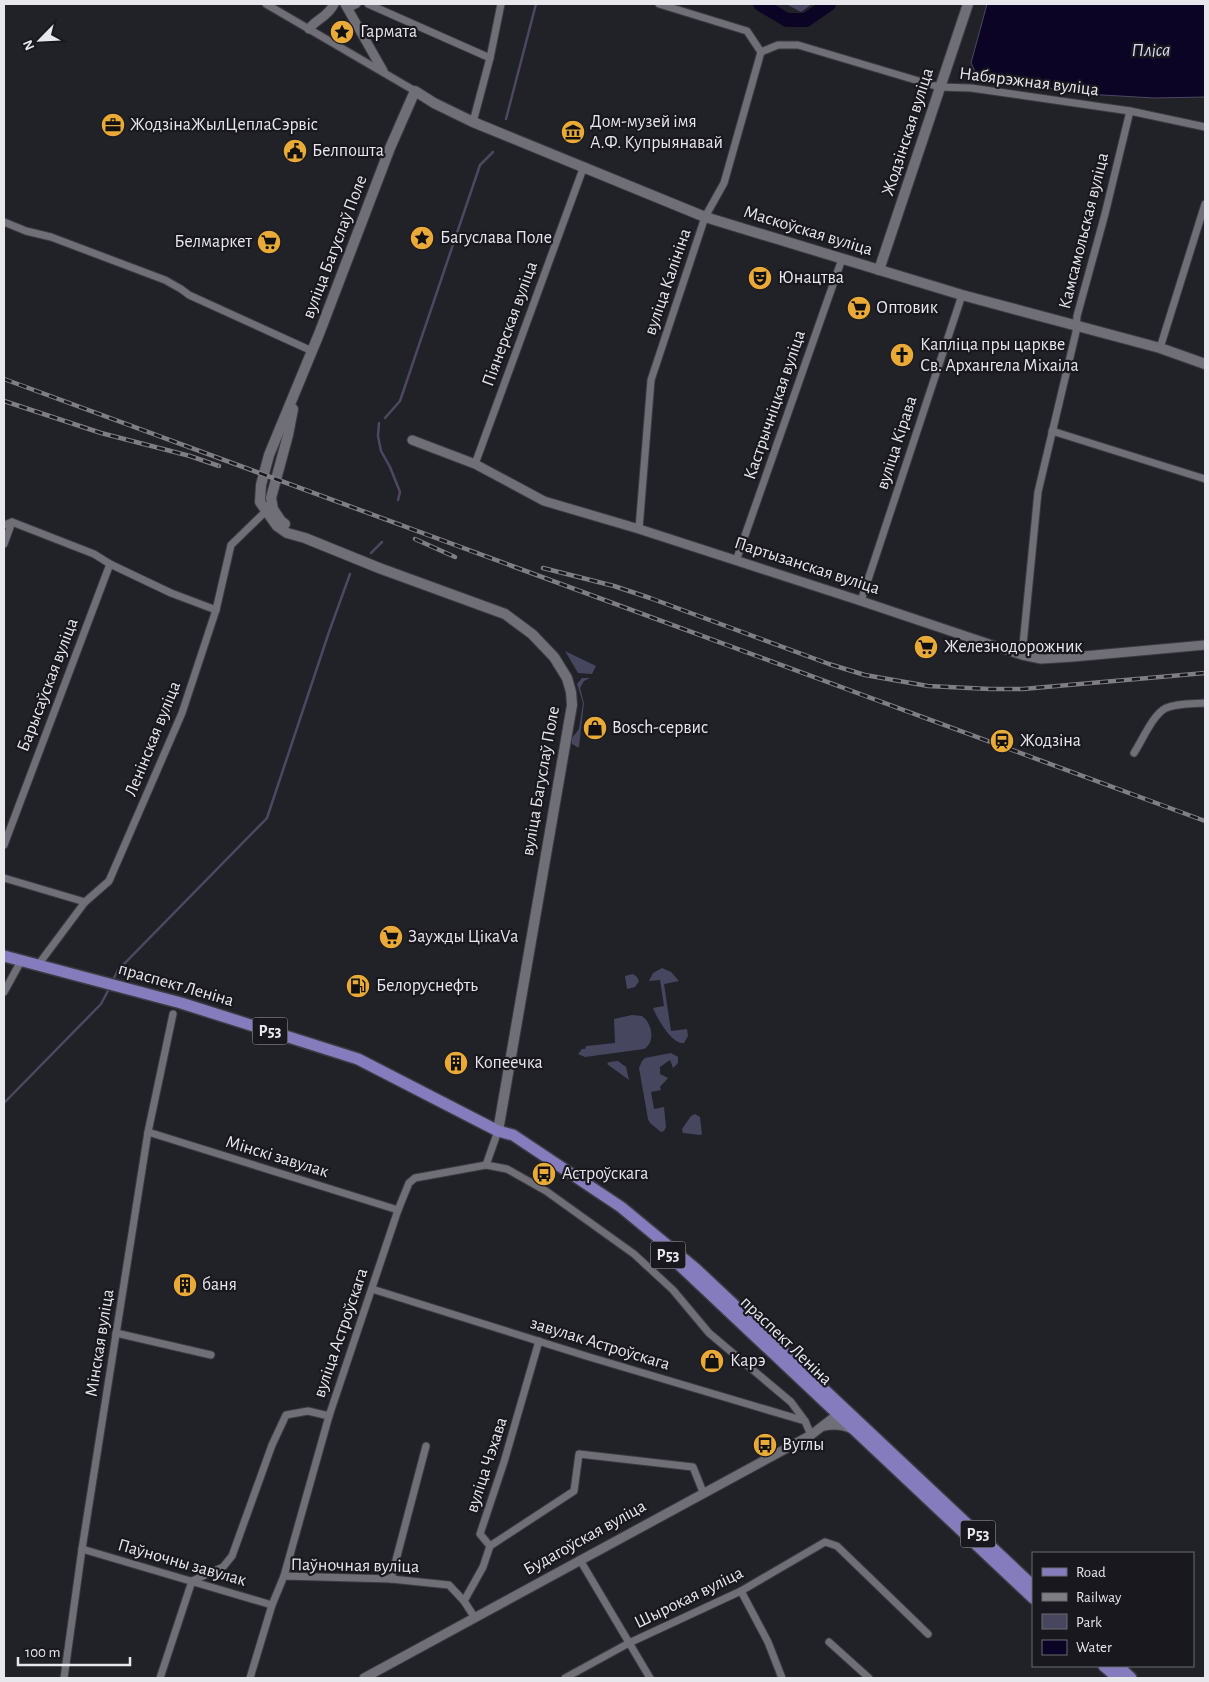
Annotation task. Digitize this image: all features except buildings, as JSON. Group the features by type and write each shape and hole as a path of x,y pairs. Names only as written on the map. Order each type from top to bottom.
{"main road":[{"name":"Жодзінская вуліца","path":"879,270 968,4"},
{"name":"Маскоўская вуліца","path":"415,91 434,103 473,122 705,217 962,295 1160,348 1205,364"},
{"name":"вуліца Багуслаў Поле","path":"415,91 390,148 312,351 269,455 260,485 260,502 277,526 287,533 505,614 532,634 554,657 567,678 572,705 498,1131"},
{"name":"вуліца Багуслаў Поле","path":"297,388 288,435 272,498 273,508 280,521 304,538"},
{"name":"праспект Леніна","path":"4,956 181,1003 358,1059 498,1131 513,1135 621,1206 696,1269 766,1333 841,1412 1032,1585"},
{"name":"праспект Леніна","path":"498,1131 508,1141 545,1162 592,1193 633,1224 692,1276 822,1399 841,1412 856,1431 1032,1597"},
{"path":"1105,1667 1118,1678"},
{"path":"1119,1667 1131,1678"}],"street":[{"path":"266,4 415,91"},
{"path":"309,29 313,24 326,16 334,4"},
{"path":"358,4 346,6 383,71"},
{"path":"368,4 490,58"},
{"path":"473,122 490,58 500,4"},
{"path":"659,4 747,32 761,52"},
{"name":"Набярэжная вуліца","path":"761,52 778,45 798,45 939,87 971,88 1130,111 1205,127"},
{"name":"вуліца Калініна","path":"639,529 650,380 705,217 724,183 761,52"},
{"name":"Камсамольская вуліца","path":"1022,655 1038,492 1077,325 1077,316 1105,214 1130,111"},
{"name":"Піянерская вуліца","path":"475,464 584,166"},
{"path":"1160,348 1205,204"},
{"path":"4,222 26,231 51,237 165,280 189,295 312,351"},
{"name":"Кастрычніцкая вуліца","path":"736,561 842,259"},
{"name":"вуліца Кірава","path":"861,601 962,295"},
{"path":"1052,431 1205,479"},
{"name":"Партызанская вуліца","path":"412,440 475,464 544,501 639,529 1022,655 1040,659 1205,645"},
{"name":"Ленінская вуліца","path":"38,965 85,902 109,881 182,713 216,610 231,545 266,512"},
{"path":"4,525 12,522 94,554 110,564 171,593 216,610"},
{"path":"4,544 12,522"},
{"name":"Барысаўская вуліца","path":"4,845 110,564"},
{"path":"1134,753 1156,716 1164,709 1173,706 1205,703"},
{"path":"4,878 85,902"},
{"path":"4,992 21,961"},
{"name":"Мінская вуліца","path":"64,1678 82,1549 148,1132 173,1014"},
{"path":"498,1131 486,1166 507,1169 546,1191 634,1254 673,1290 709,1333 791,1402 806,1421 810,1435"},
{"name":"Мінскі завулак","path":"148,1132 398,1210"},
{"name":"вуліца Астроўскага","path":"192,1581 223,1567 232,1556 272,1445 286,1415 308,1411 329,1416 398,1210 409,1183 415,1178 486,1166"},
{"name":"завулак Астроўскага","path":"372,1288 539,1341 806,1421"},
{"path":"116,1333 211,1356"},
{"name":"вуліца Чэхава","path":"490,1546 480,1534 504,1462 539,1341"},
{"path":"821,1427 828,1412 827,1406 822,1399"},
{"name":"Будагоўская вуліца","path":"364,1678 810,1435 841,1412"},
{"path":"284,1576 329,1416"},
{"path":"821,1427 834,1424 844,1425 856,1431"},
{"path":"391,1579 426,1446"},
{"path":"475,1618 464,1601 483,1567 490,1546 574,1491 579,1454 693,1466 704,1492"},
{"name":"Шырокая вуліца","path":"565,1678 629,1643 741,1591 825,1542 837,1546 928,1634"},
{"name":"Паўночны завулак","path":"82,1549 272,1605"},
{"path":"580,1560 650,1678"},
{"name":"Паўночная вуліца","path":"250,1678 272,1605 284,1576 391,1579 449,1585 464,1601"},
{"path":"160,1678 192,1581"},
{"path":"741,1591 768,1642 782,1678"},
{"path":"829,1642 869,1678"}],"green space":[{"path":"786,4 812,4 801,12"},
{"path":"565,651 596,666 592,674 578,673"},
{"path":"582,678 590,678 584,681 580,688 584,703 579,747 577,747 572,744 571,739 579,729 583,703 577,684"},
{"path":"662,968 671,972 679,981 664,984 671,1031 687,1029 688,1036 684,1043 675,1040 670,1035 661,1024 653,1008 664,1006 660,980 649,981 653,973"},
{"path":"633,974 639,981 635,987 627,989 625,976"},
{"path":"632,1015 642,1016 650,1028 650,1042 644,1049 585,1057 578,1054 586,1046 615,1043 614,1019"},
{"path":"671,1053 678,1057 678,1063 673,1068 670,1060 660,1067 660,1074 668,1078 660,1087 661,1090 651,1092 654,1109 664,1107 666,1127 661,1132 648,1119 639,1068 645,1058"},
{"path":"618,1061 626,1067 629,1080 607,1064"},
{"path":"695,1114 700,1117 702,1134 683,1133 682,1129 691,1116"}],"water":[{"name":"Пліса","path":"987,4 1205,4 1205,97 1154,98 1085,94 988,80 976,73 971,63"}],"waterway":[{"path":"506,119 536,4"},
{"name":"Пліса","path":"760,4 787,20 806,20 829,4"},
{"path":"385,418 400,401 480,165 493,152"},
{"path":"379,423 378,436 381,451 400,492 398,500"},
{"path":"371,553 382,542"},
{"path":"112,982 118,970 267,818 350,574"},
{"path":"4,1103 101,1004 110,987"}],"railway":[{"path":"4,379 1205,821"},
{"path":"4,401 101,433 190,456 219,466"},
{"path":"415,539 455,557"},
{"path":"543,568 614,586 650,598 829,664 865,675 928,686 1023,689 1205,673"}],"place":[{"name":"Гармата","path":"342,32"},
{"name":"ЖодзінаЖылЦеплаСэрвіс","path":"113,125"},
{"name":"Дом-музей імя А.Ф. Купрыянавай","path":"573,132"},
{"name":"Белпошта","path":"295,151"},
{"name":"Багуслава Поле","path":"422,238"},
{"name":"Белмаркет","path":"269,242"},
{"name":"Юнацтва","path":"760,278"},
{"name":"Оптовик","path":"859,308"},
{"name":"Капліца пры царкве Св. Архангела Міхаіла","path":"902,355"},
{"name":"Железнодорожник","path":"926,647"},
{"name":"Bosch-сервис","path":"595,728"},
{"name":"Жодзіна","path":"1002,741"},
{"name":"Заужды ЦікаVа","path":"391,937"},
{"name":"Белоруснефть","path":"358,986"},
{"name":"Копеечка","path":"456,1063"},
{"name":"Астроўскага","path":"544,1174"},
{"name":"баня","path":"185,1285"},
{"name":"Карэ","path":"712,1361"},
{"name":"Вуглы","path":"765,1445"}]}
